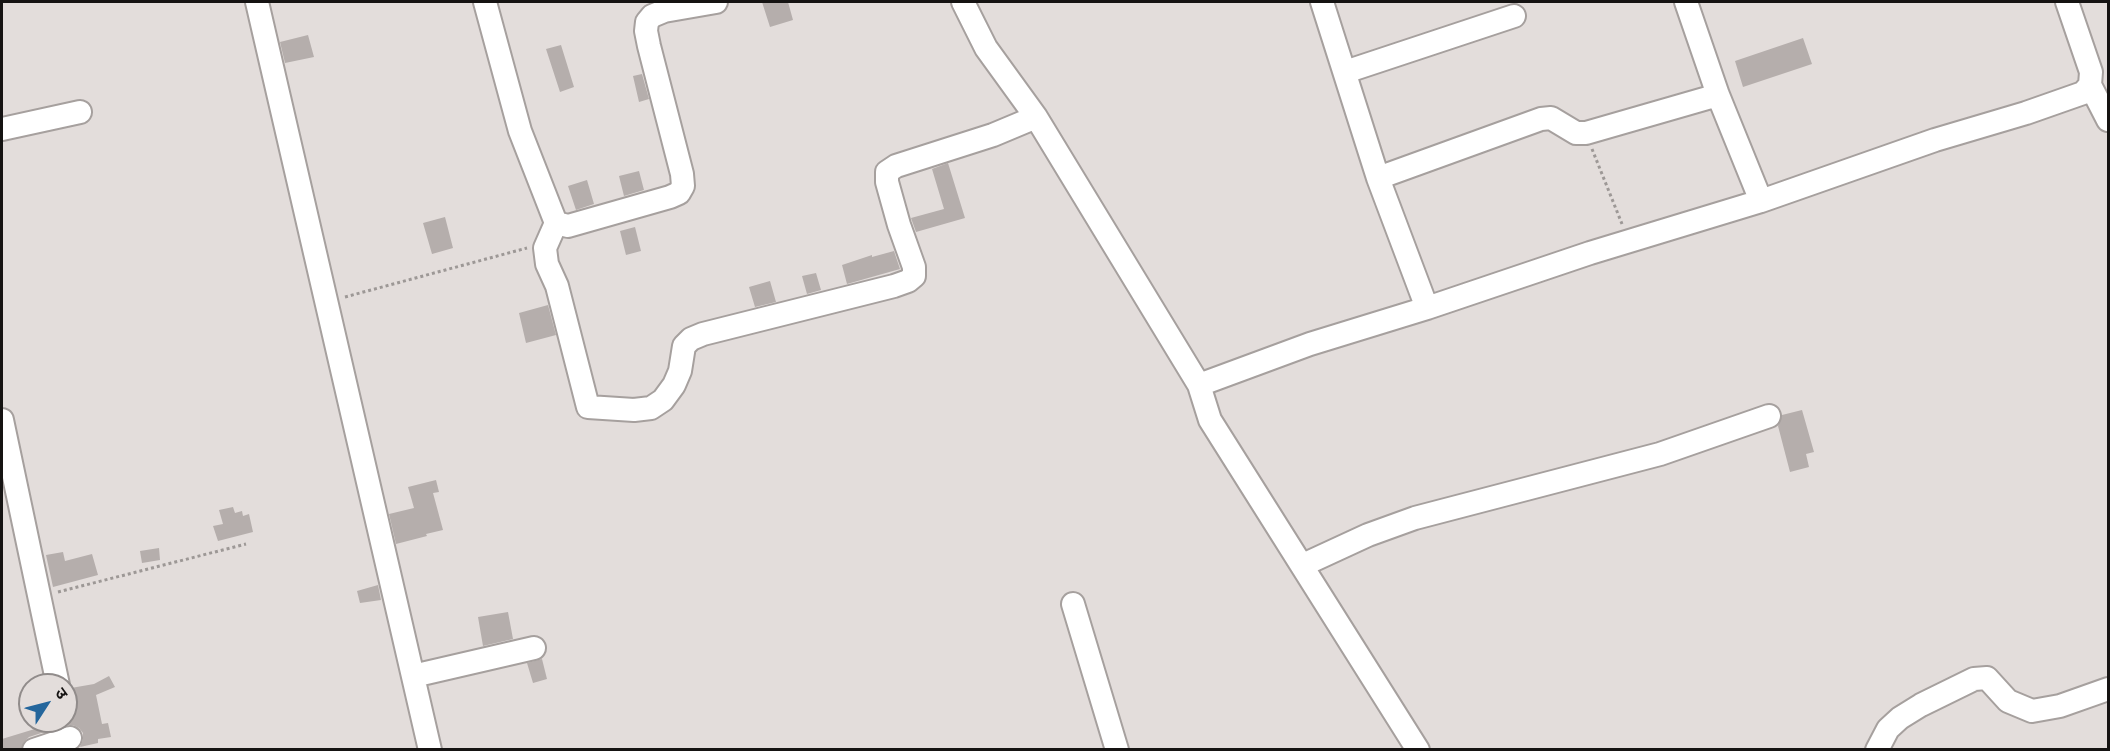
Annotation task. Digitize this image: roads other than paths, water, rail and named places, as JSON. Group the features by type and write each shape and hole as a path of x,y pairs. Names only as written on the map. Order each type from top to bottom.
{"street":[{"path":"257,2 430,750"},
{"path":"485,2 520,130 552,232 545,248 547,264 557,286 588,407 634,410 651,408 663,400 674,385 680,371 684,346 691,339 703,334 894,286 908,280 914,276 914,267 896,214 887,182 887,172 897,166 993,135 1035,117"},
{"path":"552,232 678,193 682,186 682,174 649,46 647,22 652,16 664,11 712,2"},
{"path":"963,2 986,48 1035,117 1199,385 1210,420 1418,750"},
{"path":"1322,2 1378,178 1427,309"},
{"path":"1686,2 1718,95 1761,201"},
{"path":"2067,2 2109,120"},
{"path":"1345,72 1514,16"},
{"path":"1199,385 1310,344 1427,309 1628,241 1761,201 1935,140 2098,90"},
{"path":"1378,178 1541,119 1551,118 1576,133 1586,133 1718,95"},
{"path":"2,129 80,112"},
{"path":"1303,565 1368,535 1406,521 1660,454 1769,416"},
{"path":"2,420 55,673"},
{"path":"1073,604 1117,750"},
{"path":"413,676 534,648"},
{"path":"1877,750 1888,729 1900,718 1921,705 1980,678 1987,678 2008,701 2032,711 2060,706 2109,689"},
{"path":"34,750 70,736"}]}
